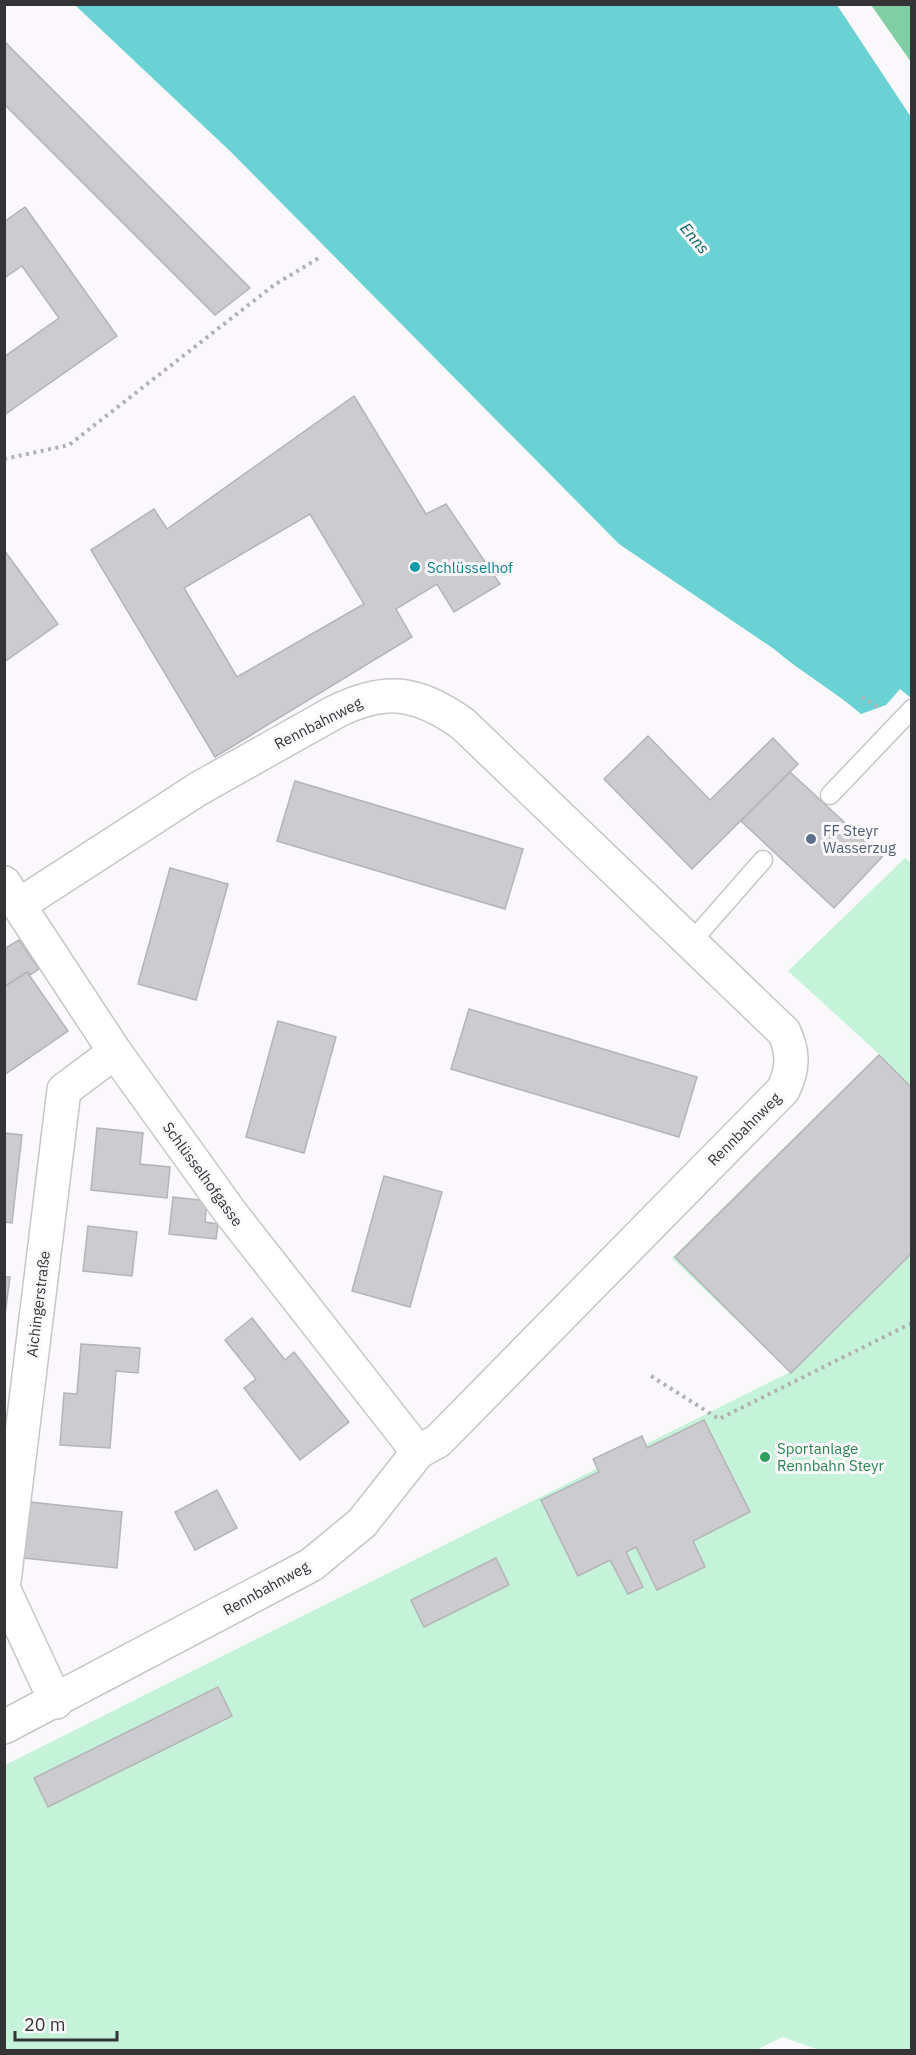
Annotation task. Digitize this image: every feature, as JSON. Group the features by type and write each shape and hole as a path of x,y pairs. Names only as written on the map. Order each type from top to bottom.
{"street":[{"name":"Rennbahnweg","path":"4,1727 56,1702 311,1565 362,1523 418,1452 438,1441 783,1090 790,1075 792,1061 791,1046 784,1032 692,941 463,724 440,708 417,698 377,695 358,701 279,742 12,894"},
{"name":"Schlüsselhofgasse","path":"12,894 115,1052 230,1212 418,1452"},
{"name":"Aichingerstraße","path":"4,1581 64,1090 115,1052"},
{"path":"4,1590 56,1702"}],"lane":[{"path":"830,795 912,709"},
{"path":"692,941 763,860"}],"path":[{"path":"4,459 69,445 274,285 319,258"},
{"path":"651,1377 719,1419 912,1323"}],"green space":[{"path":"871,5 911,5 911,62"},
{"name":"Sportanlage Rennbahn Steyr","path":"905,858 911,863 911,2050 819,2050 783,2037 756,2050 5,2050 5,1765 790,1372 672,1258 879,1054 788,971"}],"water":[{"name":"Enns","path":"75,5 837,5 911,117 911,698 900,689 886,705 861,714 774,649 619,544 231,152"}],"building":[{"path":"4,41 250,288 215,315 4,104"},
{"path":"25,207 117,336 4,415 4,357 59,318 22,266 4,278 4,222"},
{"name":"Schlüsselhof","path":"354,396 426,514 446,504 500,584 454,612 437,584 396,609 412,637 215,757 91,550 154,509 167,529","holes":["310,514 364,604 237,677 184,588"]},
{"path":"4,550 58,624 4,662"},
{"path":"648,736 710,800 773,738 798,764 692,869 604,779"},
{"name":"FF Steyr Wasserzug","path":"790,772 882,857 834,908 741,821"},
{"path":"295,781 523,849 505,909 277,841"},
{"path":"170,868 228,884 196,1000 138,984"},
{"path":"19,940 39,969 30,975 27,972 4,987 4,949"},
{"path":"27,972 68,1031 4,1075 4,987"},
{"path":"469,1009 697,1077 679,1137 451,1069"},
{"path":"278,1021 336,1037 304,1153 246,1137"},
{"path":"879,1055 912,1088 912,1253 791,1373 675,1257"},
{"path":"97,1128 143,1133 140,1164 170,1167 167,1198 91,1190"},
{"path":"4,1133 22,1135 12,1223 4,1222"},
{"path":"384,1176 442,1192 410,1307 352,1291"},
{"path":"173,1197 207,1201 205,1222 218,1224 216,1239 169,1234"},
{"path":"88,1226 137,1232 132,1276 83,1271"},
{"path":"4,1277 10,1277 4,1322"},
{"path":"252,1318 285,1360 294,1352 349,1422 300,1460 244,1388 256,1379 225,1340"},
{"path":"81,1344 140,1348 138,1373 116,1371 110,1448 60,1445 64,1393 77,1394"},
{"path":"704,1420 750,1512 693,1541 705,1567 657,1590 636,1547 626,1552 643,1587 628,1594 610,1560 578,1576 541,1500 599,1472 593,1459 642,1436 647,1448"},
{"path":"217,1490 237,1528 195,1550 175,1512"},
{"path":"30,1502 122,1512 117,1568 24,1558"},
{"path":"496,1558 509,1585 424,1627 411,1600"},
{"path":"218,1687 232,1716 48,1807 34,1778"}],"place":[{"name":"Schlüsselhof","path":"415,567"},
{"name":"FF Steyr Wasserzug","path":"811,839"},
{"name":"Sportanlage Rennbahn Steyr","path":"765,1457"}]}
